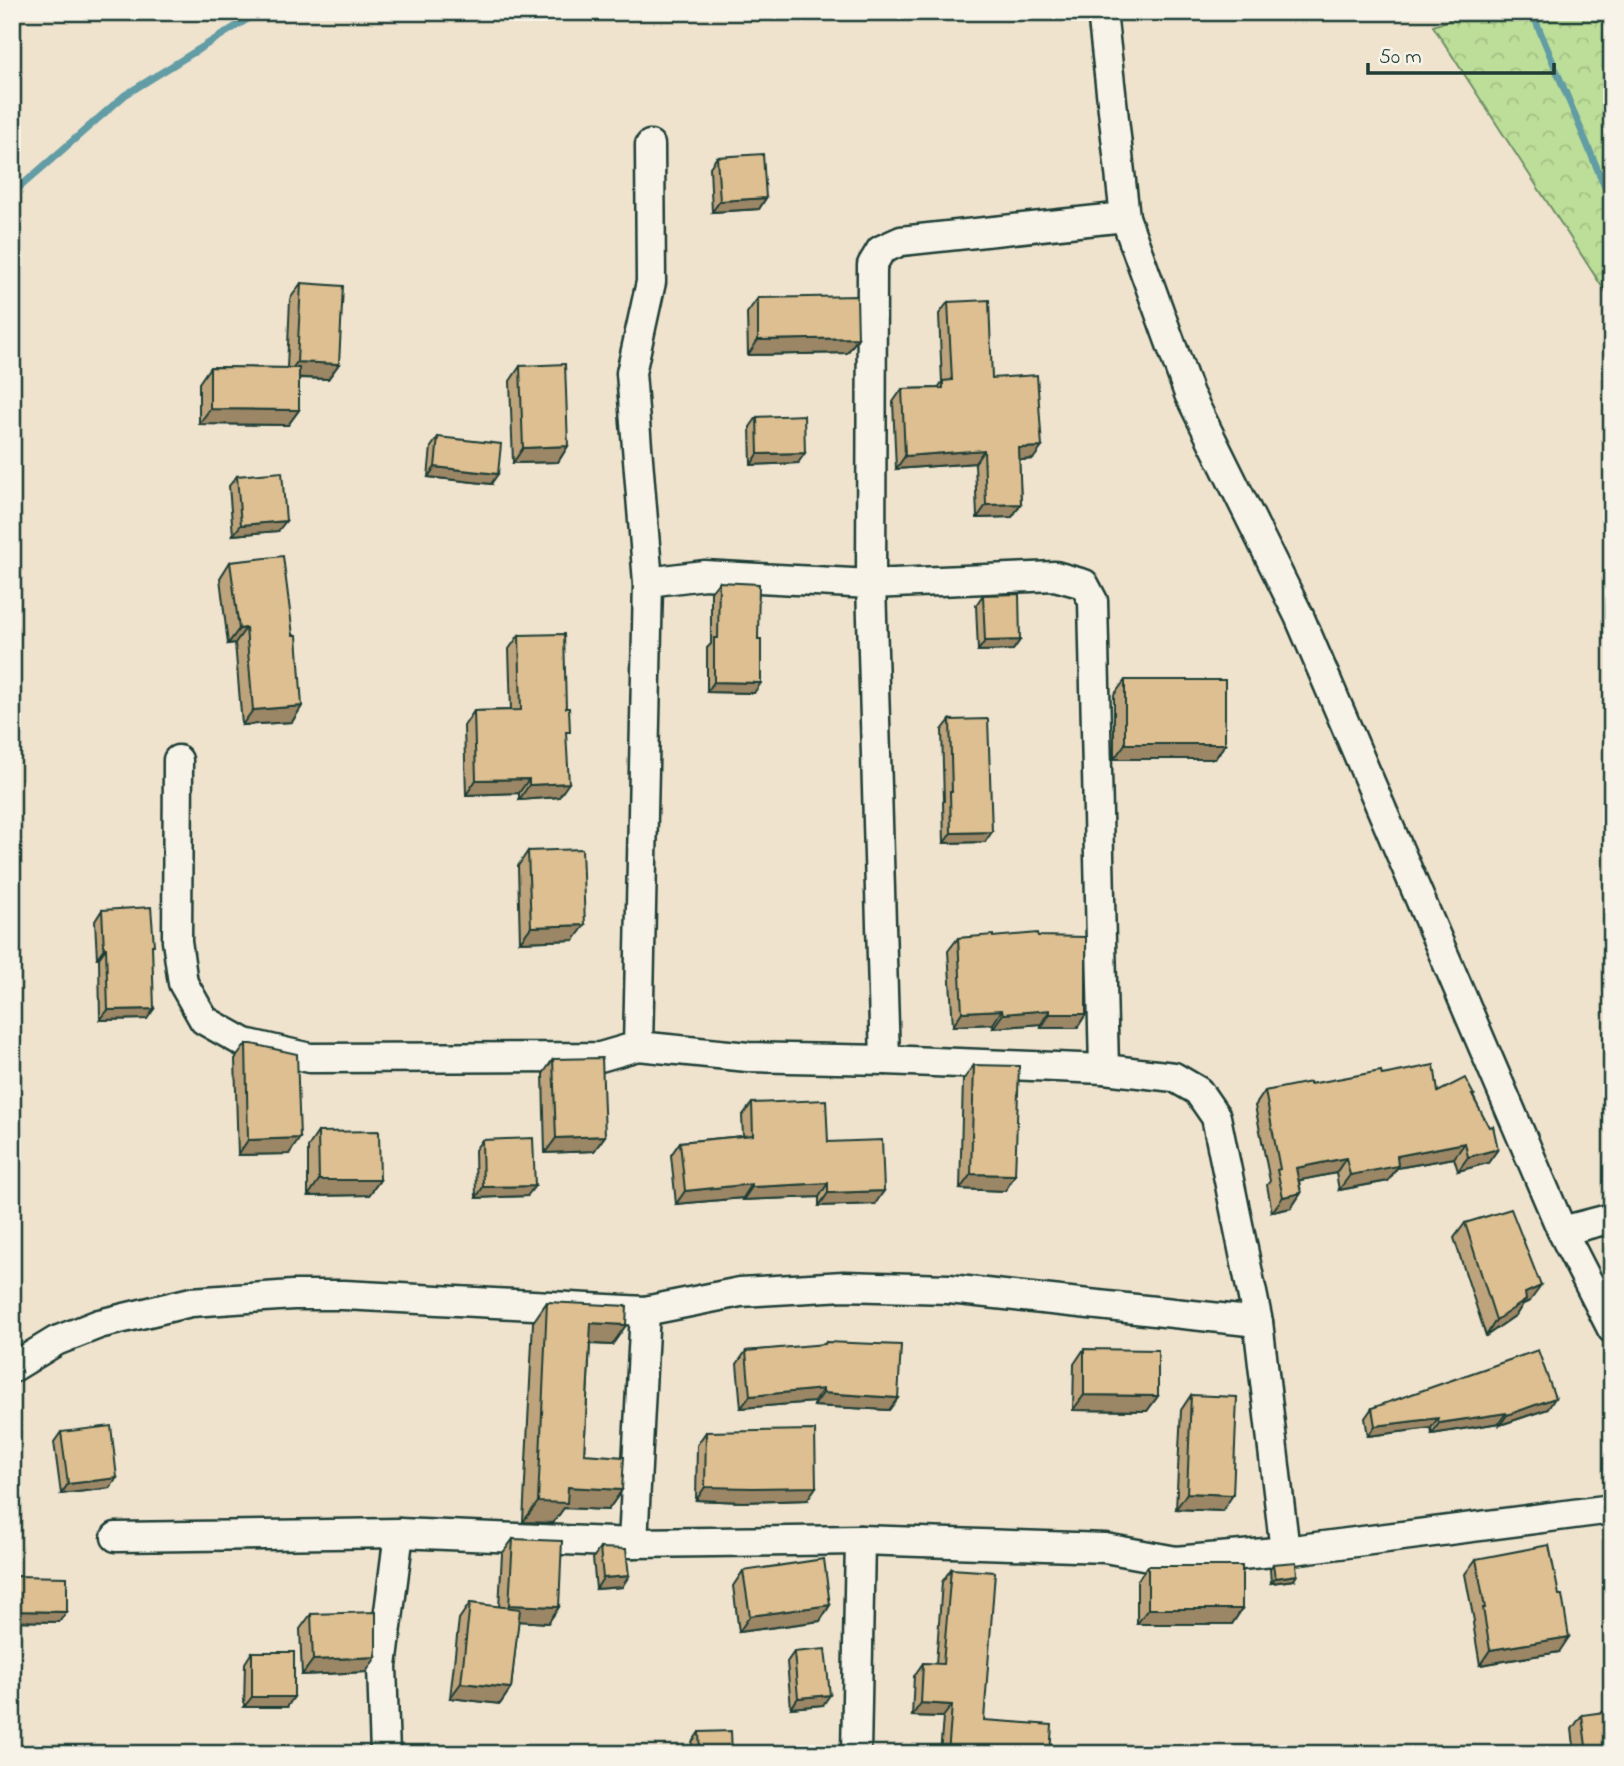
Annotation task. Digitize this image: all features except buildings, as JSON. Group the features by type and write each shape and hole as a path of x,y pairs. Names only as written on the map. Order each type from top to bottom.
{"street":[{"path":"1102,12 1125,217 1189,394 1299,616 1562,1231 1612,1329"},
{"path":"638,1046 648,582 631,373 651,282 650,145"},
{"path":"885,1059 871,584 872,265 881,250 901,241 1125,217"},
{"path":"648,582 704,575 871,584 1055,576 1084,583 1093,601 1104,1069"},
{"path":"178,760 177,941 183,983 204,1020 245,1043 310,1058 600,1057 638,1046 748,1057 885,1059 1104,1069 1174,1077 1198,1091 1216,1117 1258,1322 1285,1551"},
{"path":"1562,1231 1612,1218"},
{"path":"12,1368 56,1340 99,1324 191,1302 293,1295 344,1295 645,1311 740,1292 844,1286 949,1289 1258,1322"},
{"path":"634,1542 645,1311"},
{"path":"116,1537 398,1533 634,1542 860,1541 1105,1548 1176,1561 1285,1551 1612,1509"},
{"path":"384,1754 382,1665 398,1533"},
{"path":"856,1754 860,1541"}],"green space":[{"path":"1471,12 1612,12 1612,302 1433,26"}],"waterway":[{"path":"12,194 125,95 259,12"},
{"path":"1532,12 1612,204"}]}
